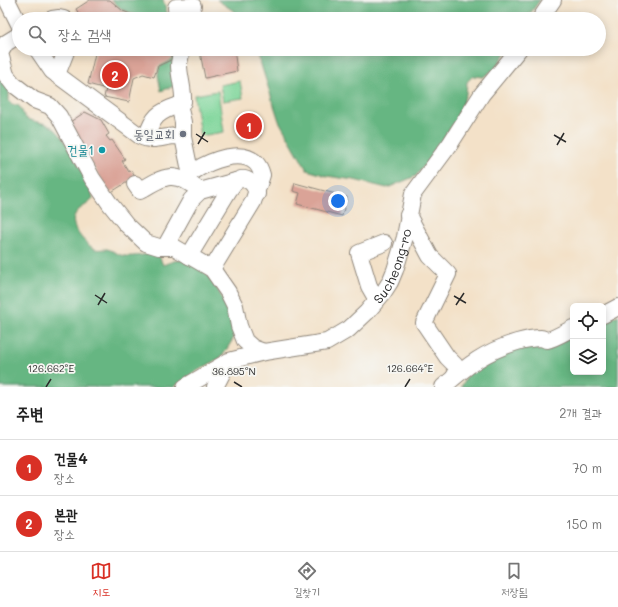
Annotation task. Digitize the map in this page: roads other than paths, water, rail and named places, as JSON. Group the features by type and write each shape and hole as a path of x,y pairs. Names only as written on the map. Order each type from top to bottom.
{"street":[{"path":"7,0 13,12"},
{"path":"545,12 553,0"},
{"path":"176,12 176,7 193,6"},
{"path":"12,39 6,43 0,53 6,75 13,84 34,100 50,106 58,116 92,178 110,204 126,224 146,243 159,247 174,247 212,269 232,299 239,326 245,341 253,348 264,352"},
{"path":"42,56 52,71 58,76 140,136 152,139 180,135 183,137"},
{"path":"58,76 64,56"},
{"path":"146,138 149,129 159,113 183,102 179,64 182,56"},
{"name":"Sucheong-ro","path":"185,387 229,361 264,352 327,342 349,329 368,312 390,282 395,270 405,237 413,194 450,144 482,94 513,56"},
{"path":"179,105 183,122 183,137 190,171 194,171 222,159 244,156 258,164 262,175 257,194 212,269"},
{"path":"135,184 140,191 156,181 168,176 181,179 200,191"},
{"path":"165,247 191,200 200,191 245,180 252,182 256,188 257,194"},
{"path":"189,256 236,181"},
{"path":"408,215 430,256 448,274 424,323 447,357 455,365 457,371 449,382"},
{"path":"378,300 369,286 359,253 384,243"},
{"path":"606,313 618,307"},
{"path":"449,382 480,357 490,351 530,339 542,338 548,340 570,329"},
{"path":"215,387 229,361"}],"place":[{"name":"본관","path":"115,75"},
{"name":"건물4","path":"249,126"},
{"name":"동일교회","path":"183,134"},
{"name":"건물1","path":"102,150"}]}
